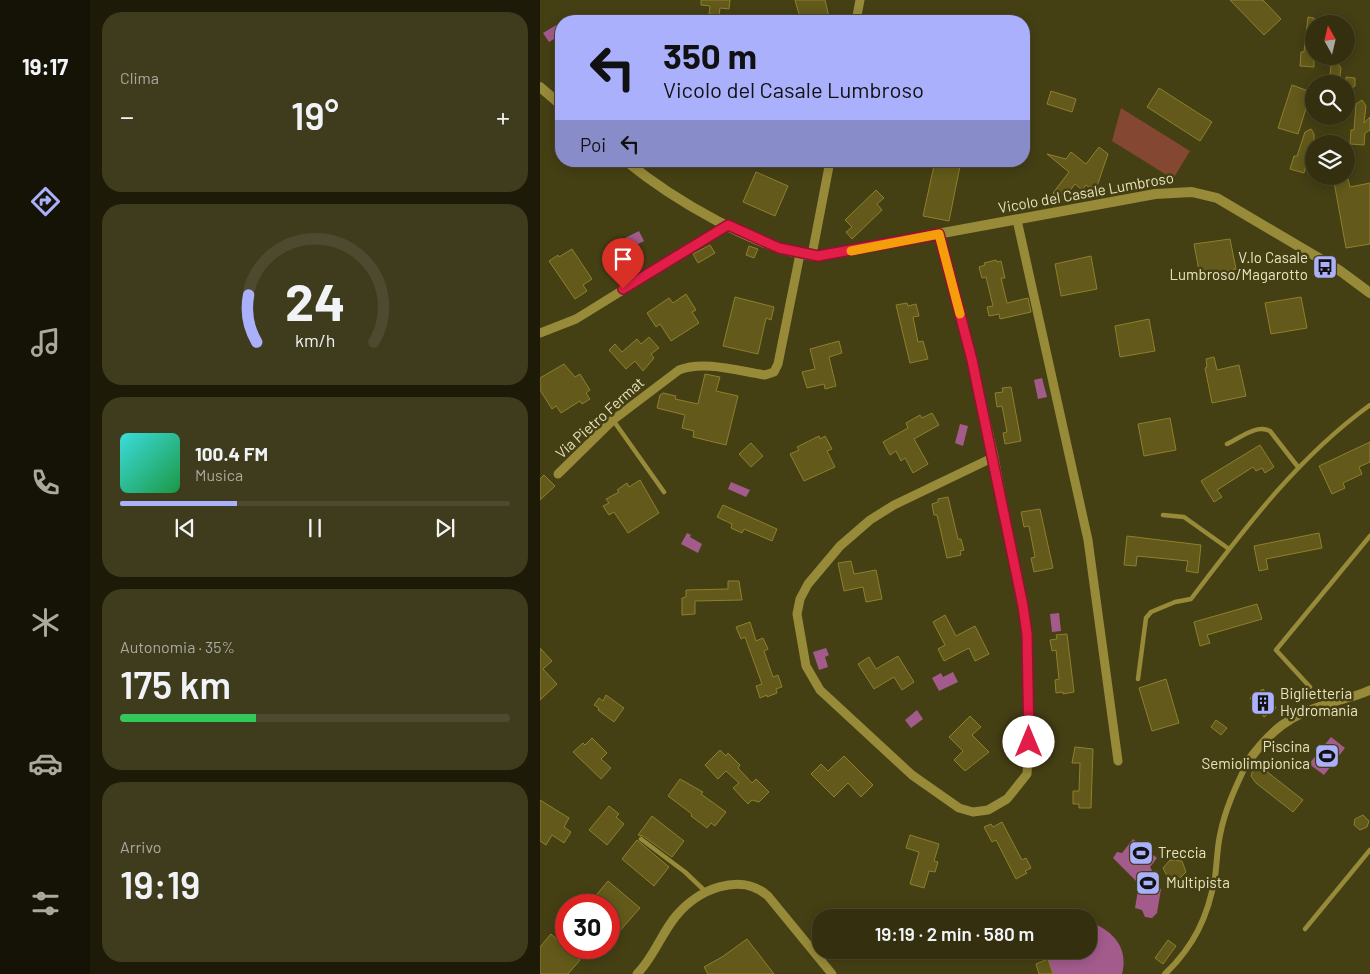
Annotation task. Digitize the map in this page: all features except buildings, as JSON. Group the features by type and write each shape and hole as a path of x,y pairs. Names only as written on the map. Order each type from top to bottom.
{"street":[{"path":"857,15 860,0"},
{"path":"540,87 555,100"},
{"name":"Vicolo del Casale Lumbroso","path":"634,167 672,195 728,225 773,246 800,254 812,255 832,255 1155,194 1179,191 1203,193 1222,201 1271,228 1345,274 1370,293"},
{"path":"812,255 829,167"},
{"path":"1017,220 1088,540 1118,762"},
{"path":"540,333 576,319 728,225"},
{"path":"939,234 972,360 994,457 1027,634 1030,728 1028,769 1024,780 1006,799 988,810 973,812 959,808 912,774 820,690 806,666 797,614 800,599 808,584 840,546 870,520 894,505 994,457"},
{"name":"Via Pietro Fermat","path":"558,474 613,420 660,383 687,367 708,366 765,375 774,372 778,364 800,254"},
{"path":"1165,974 1182,958 1201,928 1215,878 1220,835 1229,801 1247,763 1264,739 1281,724 1300,713 1370,690"},
{"path":"637,974 650,959 680,911 706,892 722,886 738,884 752,886 764,892 832,974"}],"lane":[{"path":"1138,679 1146,618 1151,612 1175,602 1186,602 1191,599 1272,494 1343,424 1370,404"},
{"path":"613,420 664,492"},
{"path":"1227,444 1258,428 1265,428 1270,430 1298,467"},
{"path":"1163,516 1184,517 1229,549"},
{"path":"1310,687 1276,650 1370,536"},
{"path":"641,839 685,872 706,892"},
{"path":"1305,929 1370,850"}],"shaded area":[{"path":"555,26 555,38 549,42 543,33"},
{"path":"1121,108 1190,151 1173,179 1112,141"},
{"path":"639,231 644,241 626,250 621,240"},
{"path":"1042,378 1047,397 1038,399 1034,380"},
{"path":"960,424 968,426 963,446 955,443"},
{"path":"731,482 750,490 746,497 728,489"},
{"path":"687,533 702,544 698,553 681,544"},
{"path":"1059,613 1061,631 1052,632 1050,614"},
{"path":"826,648 829,655 825,657 828,667 819,670 813,652"},
{"path":"953,672 958,682 939,691 932,678 941,673 943,677"},
{"path":"917,710 923,719 911,728 905,720"},
{"name":"Piscina Semiolimpionica","path":"1331,737 1345,748 1324,775 1309,764"},
{"name":"Multipista","path":"1133,839 1157,858 1150,867 1156,877 1157,888 1161,889 1157,913 1152,918 1145,917 1142,910 1135,908 1139,884 1113,858 1117,852 1122,853"},
{"path":"1097,925 1115,939 1122,951 1122,974 1053,974 1048,959 1097,959"}],"slow traffic":[{"path":"851,251 939,234 960,314"}],"place":[{"name":"V.lo Casale Lumbroso/Magarotto","path":"1325,267"},
{"name":"Biglietteria Hydromania","path":"1263,703"},
{"name":"Piscina Semiolimpionica","path":"1327,756"},
{"name":"Treccia","path":"1141,853"},
{"name":"Multipista","path":"1148,883"}],"route":[{"path":"623,289 728,225 779,248 800,254 818,256 832,255 939,234 972,360 994,457 1023,606 1027,634 1029,742"}]}
